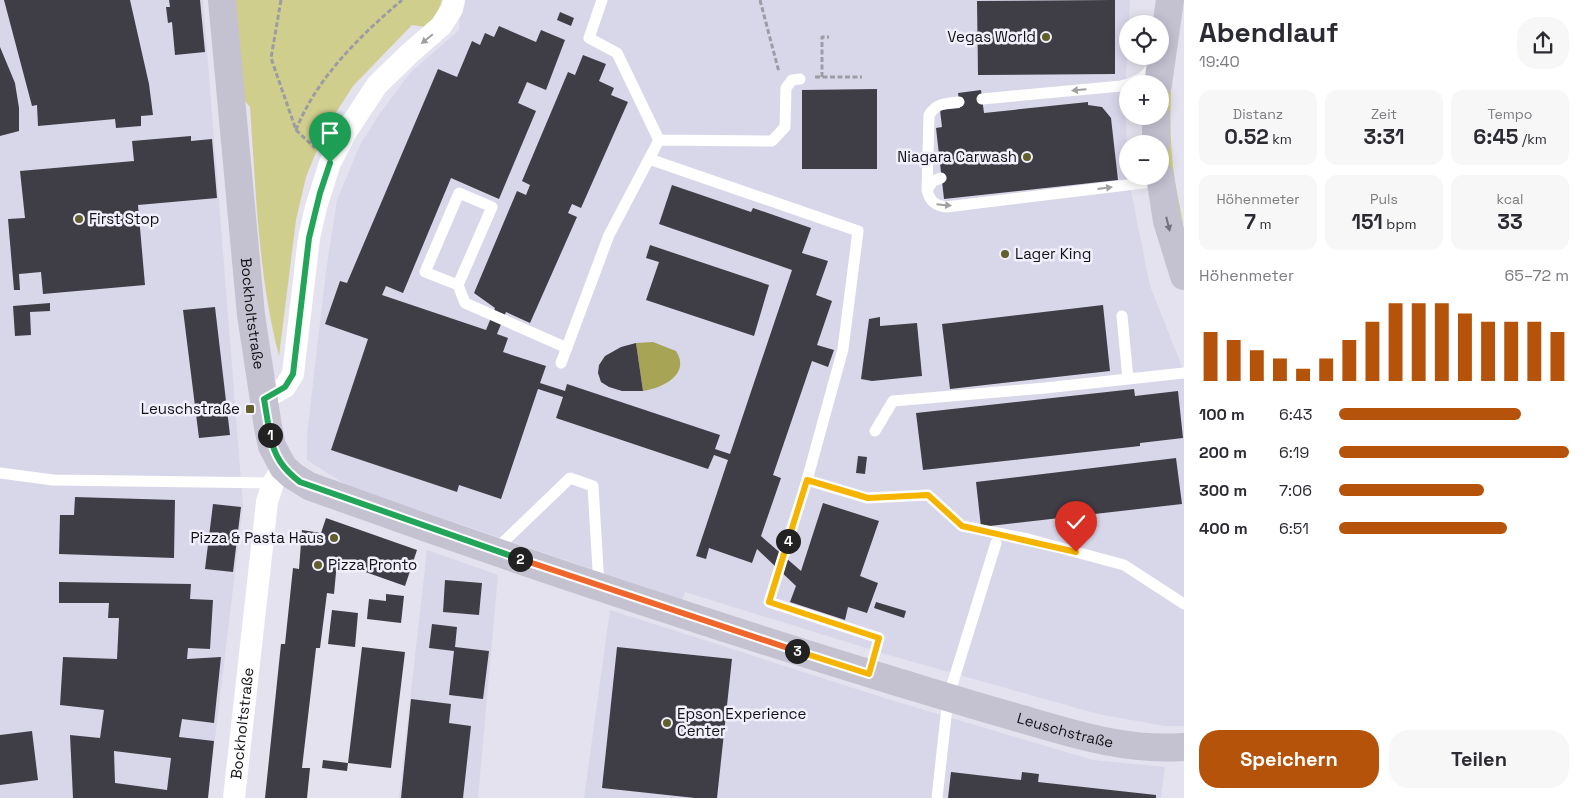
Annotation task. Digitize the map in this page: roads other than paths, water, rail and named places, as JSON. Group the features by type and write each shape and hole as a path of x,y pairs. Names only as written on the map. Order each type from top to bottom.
{"street":[{"name":"Bockholtstraße","path":"222,0 251,315 278,475 267,502 234,798"},
{"path":"264,399 285,387 293,374 309,238 318,200 330,163 346,132 377,85 410,53 442,26 452,9 454,0"},
{"path":"1159,72 1170,0"},
{"path":"1161,185 1167,221 1184,276"},
{"name":"Leuschstraße","path":"278,475 293,476 309,486 599,586 948,698 1096,741 1130,747 1184,747"}],"lane":[{"path":"602,0 588,38 617,53 659,140"},
{"path":"659,140 772,141 785,127 786,88 792,80 800,79"},
{"path":"982,99 1119,86"},
{"path":"959,102 941,104 934,107 929,115 933,133 927,190 930,200 936,205 946,207 1119,184"},
{"path":"561,363 609,235 659,140"},
{"path":"649,159 858,231 843,349 807,480 769,602 879,638 869,674"},
{"path":"927,190 933,181 941,178"},
{"path":"458,286 492,207 458,193 425,272 458,286 465,303 567,348"},
{"path":"1122,316 1128,379"},
{"path":"875,431 893,401 1184,372"},
{"path":"0,473 53,480 278,475"},
{"path":"494,551 570,478 593,486 599,586"},
{"path":"807,480 868,498 928,495 962,526 1028,539 1124,566 1184,604"},
{"path":"937,798 948,698 996,543"}],"place":[{"name":"Vegas World","path":"1046,37"},
{"name":"Niagara Carwash","path":"1027,157"},
{"name":"First Stop","path":"79,219"},
{"name":"Lager King","path":"1005,254"},
{"name":"Leuschstraße","path":"250,409"},
{"name":"Pizza & Pasta Haus","path":"334,538"},
{"name":"Pizza Pronto","path":"318,565"},
{"name":"Epson Experience Center","path":"667,723"}]}
